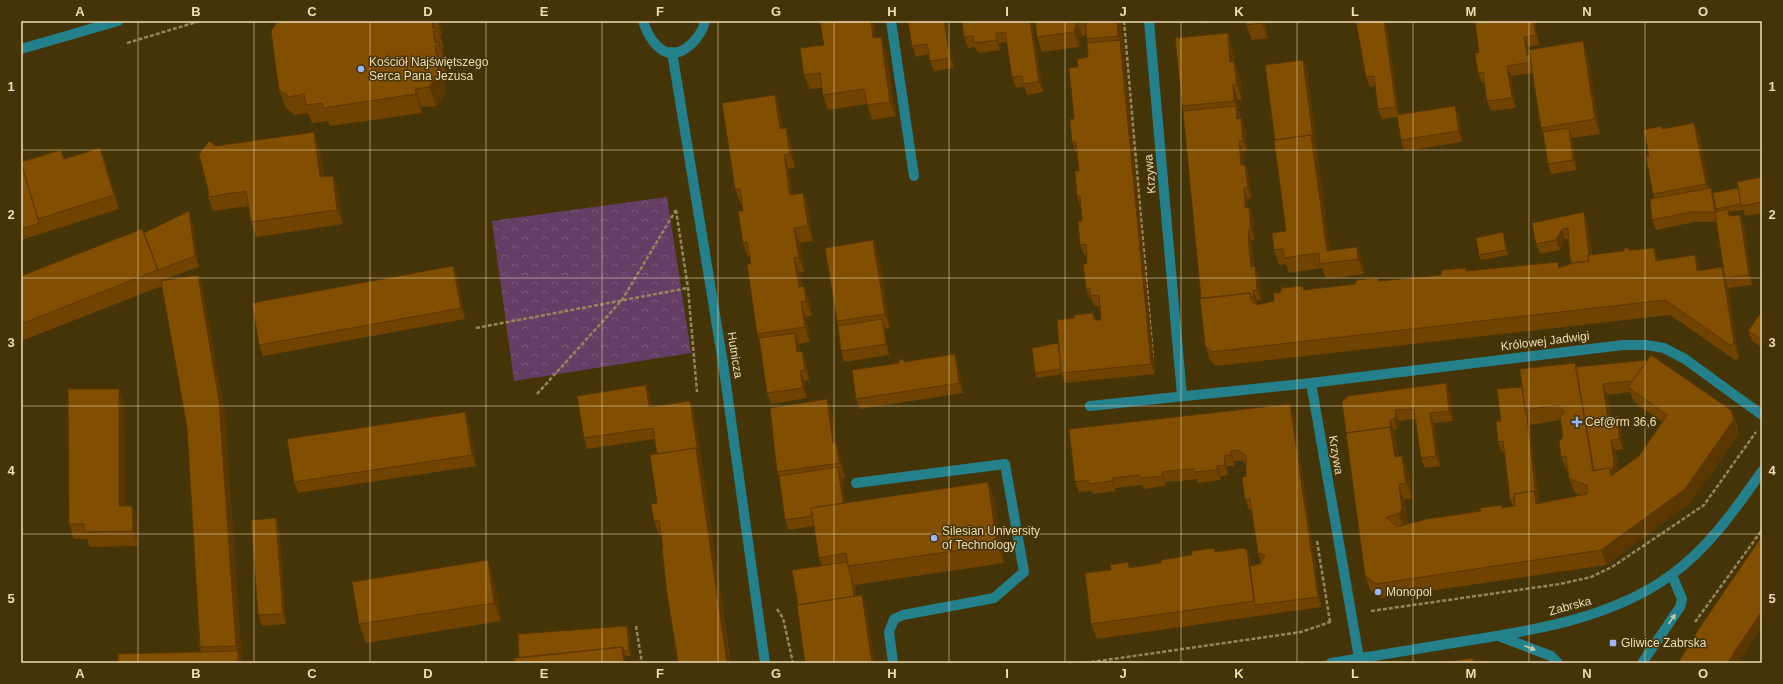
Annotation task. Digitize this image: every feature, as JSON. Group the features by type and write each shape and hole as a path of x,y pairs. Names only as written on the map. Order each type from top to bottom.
{"street":[{"path":"21,49 118,21"},
{"path":"643,21 650,39 665,51 672,52 683,50 695,41 705,21"},
{"path":"891,21 914,176"},
{"name":"Krzywa","path":"1149,21 1182,396"},
{"name":"Hutnicza","path":"672,52 723,363 765,663"},
{"name":"Królowej Jadwigi","path":"1311,383 1623,345 1646,345 1664,348 1685,359 1762,415"},
{"path":"1090,406 1311,383"},
{"name":"Krzywa","path":"1311,383 1359,658"},
{"path":"856,483 1005,464 1024,572 994,598 903,615 894,619 889,632 893,663"},
{"name":"Zabrska","path":"1331,663 1499,636 1567,621 1606,609 1641,593 1672,575 1713,536 1734,511 1762,470"},
{"path":"1642,663 1680,607 1682,599 1672,575"},
{"path":"1499,636 1551,656 1558,663"}],"path":[{"path":"127,43 200,21"},
{"path":"1124,21 1154,360"},
{"path":"537,394 622,300 676,210 688,288 697,392"},
{"path":"476,328 688,288"},
{"path":"1372,610 1560,584 1590,577 1612,567 1704,505 1756,432"},
{"path":"1694,624 1762,530"},
{"path":"1085,663 1302,632 1330,622"},
{"path":"636,626 642,663"}],"green space":[{"path":"667,197 691,353 514,381 492,221"}],"building":[{"name":"Kościół Najświętszego Serca Pana Jezusa","path":"278,21 432,21 433,29 437,28 438,31 433,31 435,43 439,42 439,45 435,46 437,57 441,57 441,59 437,60 439,74 429,87 415,89 416,94 323,108 322,103 306,105 304,94 289,97 279,90 271,31"},
{"path":"871,21 873,38 881,37 890,102 867,105 864,89 823,95 820,73 804,75 800,48 824,45 820,22"},
{"path":"908,21 944,21 950,58 930,61 927,44 912,46"},
{"path":"962,21 1030,21 1039,82 1023,84 1022,76 1012,77 1005,32 996,33 997,40 974,43 973,36 964,37"},
{"path":"1035,21 1077,21 1074,32 1037,37"},
{"path":"1085,21 1117,21 1118,36 1087,39"},
{"path":"1246,21 1262,21 1262,23 1246,25"},
{"path":"1384,21 1396,107 1378,109 1374,76 1366,77 1356,22"},
{"path":"1475,21 1533,21 1536,35 1524,37 1527,55 1530,54 1531,62 1507,66 1512,98 1487,101 1483,72 1478,73 1475,53 1479,53"},
{"path":"1228,33 1230,62 1234,62 1237,85 1233,85 1234,101 1182,106 1175,38"},
{"path":"1120,40 1151,364 1061,373 1057,320 1074,318 1074,315 1093,313 1094,320 1101,320 1099,295 1090,296 1090,288 1086,288 1083,264 1087,264 1086,244 1080,245 1078,221 1082,221 1080,195 1077,196 1075,171 1079,171 1076,142 1072,142 1070,119 1074,119 1069,68 1078,67 1077,59 1088,57 1087,43"},
{"path":"1583,41 1595,119 1541,128 1529,50"},
{"path":"1303,60 1313,139 1311,135 1275,140 1265,65"},
{"path":"775,95 780,129 786,128 790,154 784,155 790,195 803,193 808,226 794,228 799,257 794,258 799,287 804,286 806,301 801,302 805,327 757,334 747,264 751,264 747,242 743,243 738,211 743,211 740,189 735,189 722,103"},
{"path":"1236,106 1237,119 1241,118 1243,141 1239,141 1241,165 1245,165 1248,188 1244,188 1245,208 1249,207 1251,230 1248,230 1251,267 1255,266 1257,290 1253,290 1254,298 1252,298 1250,293 1201,298 1183,111"},
{"path":"1455,106 1459,131 1401,140 1397,115"},
{"path":"1694,123 1706,184 1653,194 1646,157 1649,156 1644,130 1661,126 1662,129"},
{"path":"1569,128 1573,160 1548,164 1543,132"},
{"path":"314,132 320,177 333,176 337,210 251,222 246,191 208,197 209,194 199,154 209,141 216,146"},
{"path":"1311,135 1327,251 1357,247 1358,259 1320,264 1319,253 1284,258 1283,249 1274,250 1272,233 1286,231 1274,140"},
{"path":"100,148 114,195 38,219 21,162 61,150 64,159"},
{"path":"22,166 39,223 21,229 21,167"},
{"path":"1762,177 1762,202 1741,206 1737,182"},
{"path":"1711,188 1715,212 1691,212 1652,220 1650,199"},
{"path":"1738,188 1741,204 1716,209 1713,193"},
{"path":"1728,209 1729,216 1740,215 1749,275 1725,278 1715,212"},
{"path":"189,211 195,256 158,270 144,233"},
{"path":"1584,212 1589,261 1573,263 1570,259 1568,228 1562,229 1556,240 1536,244 1532,223"},
{"path":"142,229 158,270 21,324 21,276"},
{"path":"1503,232 1506,250 1479,255 1476,238"},
{"path":"873,240 885,314 837,321 825,248"},
{"path":"1626,247 1630,250 1654,248 1656,261 1695,255 1697,271 1722,267 1734,343 1730,345 1665,300 1211,352 1205,345 1200,299 1250,293 1252,302 1257,305 1274,301 1273,293 1280,293 1282,288 1302,286 1304,290 1355,284 1357,280 1378,278 1379,281 1441,275 1442,270 1466,268 1466,271 1558,262 1559,268 1576,262 1589,261 1588,255 1623,251"},
{"path":"453,266 461,308 259,345 252,303"},
{"path":"198,275 219,401 236,646 200,647 187,427 161,281"},
{"path":"1762,311 1762,340 1748,331"},
{"path":"882,319 886,344 841,351 838,326"},
{"path":"795,333 797,352 802,351 805,370 800,371 803,388 767,393 759,338"},
{"path":"1058,343 1061,369 1035,373 1032,348"},
{"path":"955,354 959,383 856,399 852,370 899,363 899,360 903,359 904,362"},
{"path":"1651,355 1731,410 1734,419 1685,489 1601,550 1376,584 1365,575 1346,433 1390,427 1395,457 1402,456 1406,483 1399,484 1402,509 1399,514 1386,517 1397,527 1427,519 1481,511 1480,508 1502,505 1502,508 1515,506 1514,494 1534,491 1536,504 1587,494 1587,485 1569,479 1566,456 1561,457 1559,442 1563,436 1560,417 1565,412 1558,405 1525,410 1520,369 1575,363 1593,471 1610,468 1611,476 1639,456 1667,415 1628,387"},
{"path":"1648,360 1632,381 1603,384 1608,422 1618,415 1619,439 1611,440 1614,464 1611,472 1610,468 1594,470 1576,367"},
{"path":"1446,383 1449,411 1430,413 1436,456 1421,458 1414,409 1395,410 1396,416 1394,419 1390,420 1391,431 1390,427 1346,433 1342,402 1348,396"},
{"path":"646,385 649,407 690,401 698,453 696,448 657,454 653,428 584,438 577,396"},
{"path":"1522,387 1527,416 1536,496 1534,491 1514,494 1514,499 1510,499 1503,441 1498,442 1496,422 1501,421 1497,389"},
{"path":"68,389 119,389 119,506 132,506 133,531 84,532 84,524 69,524"},
{"path":"827,399 833,443 836,443 839,463 777,472 770,408"},
{"path":"1290,404 1318,597 1255,605 1250,566 1260,564 1265,555 1258,553 1250,499 1245,499 1242,477 1246,477 1246,456 1238,450 1231,451 1231,455 1224,456 1225,465 1217,466 1217,470 1194,472 1194,469 1177,470 1162,472 1163,476 1140,478 1139,475 1112,478 1112,481 1089,484 1089,480 1075,482 1069,429"},
{"path":"465,412 472,455 294,482 287,439"},
{"path":"696,448 727,663 678,663 667,594 659,520 654,521 651,504 657,503 650,455"},
{"path":"838,467 843,503 811,508 812,516 785,520 779,476"},
{"path":"988,482 997,545 848,566 846,553 819,558 811,508"},
{"path":"276,518 283,614 258,615 251,520"},
{"path":"1762,536 1762,611 1728,663 1678,663 1700,627"},
{"path":"1214,548 1215,552 1243,548 1247,550 1254,601 1091,624 1085,573 1111,570 1110,565 1128,562 1129,568 1161,563 1161,560 1191,555 1193,551"},
{"path":"488,560 494,603 359,624 352,582"},
{"path":"847,562 851,575 854,596 798,605 792,570"},
{"path":"862,595 872,663 805,663 797,605"},
{"path":"627,626 629,651 624,651 622,647 519,658 518,634"},
{"path":"622,647 624,663 515,663 514,658"},
{"path":"238,651 238,663 118,663 118,654"},
{"path":"1473,658 1473,663 1438,663"},
{"path":"1486,661 1500,663 1474,663"}],"place":[{"name":"Kościół Najświętszego Serca Pana Jezusa","path":"361,69"},
{"name":"Cef@rm 36,6","path":"1577,422"},
{"name":"Silesian University of Technology","path":"934,538"},
{"name":"Monopol","path":"1378,592"},
{"name":"Gliwice Zabrska","path":"1613,643"}]}
